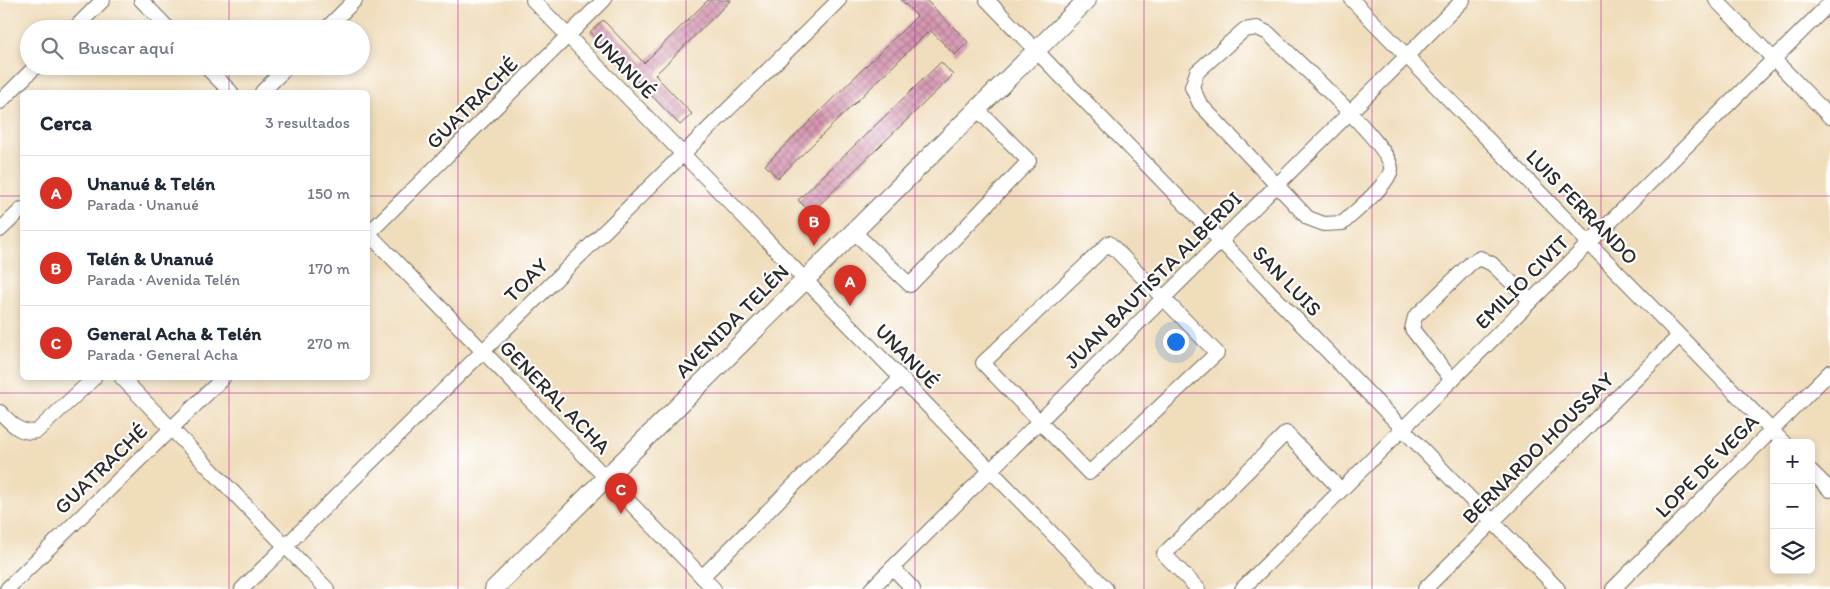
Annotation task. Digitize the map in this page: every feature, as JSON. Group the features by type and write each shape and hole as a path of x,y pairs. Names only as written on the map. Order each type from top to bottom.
{"main road":[{"name":"AVENIDA TELÉN","path":"502,586 605,478 1087,0"}],"street":[{"path":"83,20 103,0"},
{"path":"141,0 160,20"},
{"path":"335,20 355,0"},
{"name":"UNANUÉ","path":"533,0 1106,589"},
{"name":"GUATRACHÉ","path":"370,232 604,0"},
{"name":"TOAY","path":"242,589 839,0"},
{"name":"SAN LUIS","path":"987,0 1558,589"},
{"name":"LUIS FERRANDO","path":"1352,0 1780,439"},
{"name":"JUAN BAUTISTA ALBERDI","path":"872,589 1463,0"},
{"path":"1716,0 1830,117"},
{"name":"EMILIO CIVIT","path":"1242,589 1830,3"},
{"path":"1257,28 1268,33 1350,113 1388,157 1391,168 1387,180 1343,223 1324,224 1308,218 1200,104 1192,87 1198,72 1244,30 1257,28"},
{"path":"0,102 27,75"},
{"path":"214,75 229,90"},
{"path":"264,90 279,75"},
{"path":"854,232 910,285 1029,160 977,109"},
{"path":"0,230 20,210"},
{"name":"GENERAL ACHA","path":"370,236 714,589"},
{"path":"1109,242 1164,298 1217,353 1089,473 983,363 1109,242"},
{"path":"1452,380 1412,329 1415,317 1470,262 1480,258 1492,264 1531,301"},
{"name":"BERNARDO HOUSSAY","path":"1425,589 1679,336"},
{"name":"LOPE DE VEGA","path":"1613,589 1830,372"},
{"path":"702,577 901,378"},
{"path":"0,412 16,428 29,432 41,428 92,380"},
{"path":"124,380 327,589"},
{"name":"GUATRACHÉ","path":"7,589 221,380"},
{"path":"1198,589 1164,554 1286,433 1341,490"},
{"path":"1815,475 1830,490"},
{"path":"893,568 913,589"}],"building":[{"path":"708,0 731,0 655,75 692,114 680,125 590,32 603,20 644,63"},
{"path":"901,0 926,0 968,42 955,55 930,30 778,178 765,165 917,16"},
{"path":"941,62 953,75 811,213 798,200"}],"place":[{"name":"Telén & Unanué","path":"814,246"},
{"name":"Unanué & Telén","path":"850,306"},
{"name":"General Acha & Telén","path":"621,514"}]}
